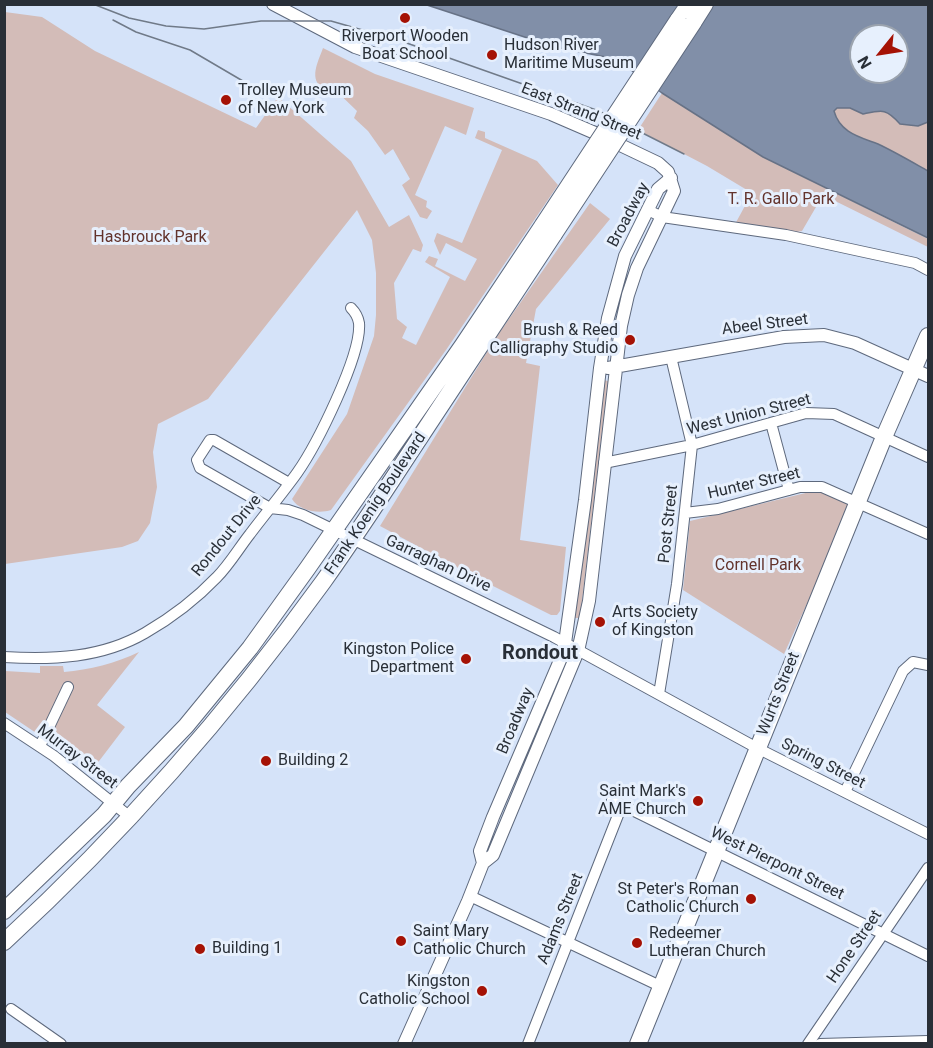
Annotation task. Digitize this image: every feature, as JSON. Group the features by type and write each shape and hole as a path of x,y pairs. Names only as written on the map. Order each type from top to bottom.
{"main road":[{"path":"686,21 689,4"},
{"path":"686,21 705,4"},
{"name":"Frank Koenig Boulevard","path":"4,942 56,894 130,817 234,699 295,620 353,539 549,229 686,21"},
{"name":"Frank Koenig Boulevard","path":"4,911 104,816 114,802 186,726 216,690 278,610 470,335 549,229"},
{"name":"Wurts Street","path":"638,1044 884,437 921,372 926,342"}],"street":[{"name":"East Strand Street","path":"273,4 356,47 550,114 595,133 658,162 671,178"},
{"name":"Broadway","path":"404,1044 483,863 492,855 578,651 589,601 615,368 628,295 637,268 674,194 671,178 658,189 619,272 608,318 600,368 565,643 561,658 480,851 483,863"},
{"path":"648,210 662,217 734,226 810,240 915,263 928,270"},
{"name":"Rondout Drive","path":"4,657 74,657 111,648 143,634 172,616 219,575 298,472 329,416 350,367 359,324 356,313 351,308"},
{"name":"Abeel Street","path":"600,368 615,368 784,337 824,335 855,344 921,372"},
{"name":"Post Street","path":"659,694 677,584 692,445 672,357"},
{"name":"West Union Street","path":"604,463 692,445 806,413 825,412 928,457"},
{"path":"771,423 789,490"},
{"name":"Garraghan Drive","path":"289,483 214,440 210,440 197,460 200,468 270,508 288,510 334,529 578,651"},
{"name":"Hunter Street","path":"685,513 718,509 812,486 822,487 928,534"},
{"name":"Spring Street","path":"578,651 757,748 928,834"},
{"path":"845,792 903,671 913,662 928,665"},
{"path":"40,746 68,687"},
{"name":"Murray Street","path":"4,723 40,746 114,802 130,817"},
{"name":"West Pierpont Street","path":"612,800 928,956"},
{"name":"Adams Street","path":"528,1044 622,805"},
{"name":"Hone Street","path":"808,1044 928,868"},
{"path":"470,896 660,986"},
{"path":"11,1009 61,1044"},
{"path":"820,1044 928,1041"}],"green space":[{"name":"Hasbrouck Park","path":"5,12 42,17 95,51 256,128 278,97 351,161 389,227 409,215 423,245 421,252 413,249 394,283 397,319 407,327 402,338 416,345 450,277 425,262 429,256 438,259 435,266 465,281 477,259 446,243 440,255 434,241 437,233 462,243 502,150 475,138 478,130 485,132 485,138 537,161 558,185 446,350 331,510 321,512 310,510 299,506 292,499 347,414 374,336 376,273 372,240 357,210 208,399 158,424 153,452 157,487 150,523 138,541 122,547 5,564"},
{"path":"323,48 375,74 474,108 466,135 445,126 415,195 427,201 426,207 432,211 427,219 420,217 402,185 410,179 393,149 385,155 368,131 354,118 357,111 329,84 324,89 316,81 317,65"},
{"name":"T. R. Gallo Park","path":"662,93 763,157 928,239 928,247 823,195 802,231 734,226 752,193 707,166 638,130"},
{"path":"837,108 850,108 863,114 881,110 928,122 928,171 846,129 834,111"},
{"path":"590,203 610,219 536,309 526,363 540,366 520,540 566,547 560,611 557,615 551,615 380,526 495,339"},
{"path":"603,380 608,381 580,618 575,618"},
{"name":"Cornell Park","path":"818,490 853,503 784,654 683,590 690,521"},
{"path":"139,652 97,705 125,727 93,769 57,740 54,745 5,712 5,671 40,673 40,666 63,666 64,672 73,671 112,663"}],"water":[{"path":"427,5 928,5 928,122 918,126 900,124 891,115 883,112 863,114 850,108 837,108 834,111 841,124 852,133 928,171 928,238 763,157 662,93 616,59 555,47"}],"tram line":[{"path":"93,4 129,18 166,26 204,29 261,21 331,21 401,41 599,111 684,154"},
{"path":"113,20 136,32 190,50 248,84"}],"place":[{"name":"Riverport Wooden Boat School","path":"405,18"},
{"name":"Hudson River Maritime Museum","path":"492,55"},
{"name":"Trolley Museum of New York","path":"226,100"},
{"name":"Brush & Reed Calligraphy Studio","path":"630,340"},
{"name":"Arts Society of Kingston","path":"600,622"},
{"name":"Kingston Police Department","path":"466,659"},
{"name":"Building 2","path":"266,761"},
{"name":"Saint Mark's AME Church","path":"698,801"},
{"name":"St Peter's Roman Catholic Church","path":"751,899"},
{"name":"Saint Mary Catholic Church","path":"401,941"},
{"name":"Redeemer Lutheran Church","path":"637,943"},
{"name":"Building 1","path":"200,949"},
{"name":"Kingston Catholic School","path":"482,991"}],"district":[{"name":"Rondout","path":"540,654"}]}
